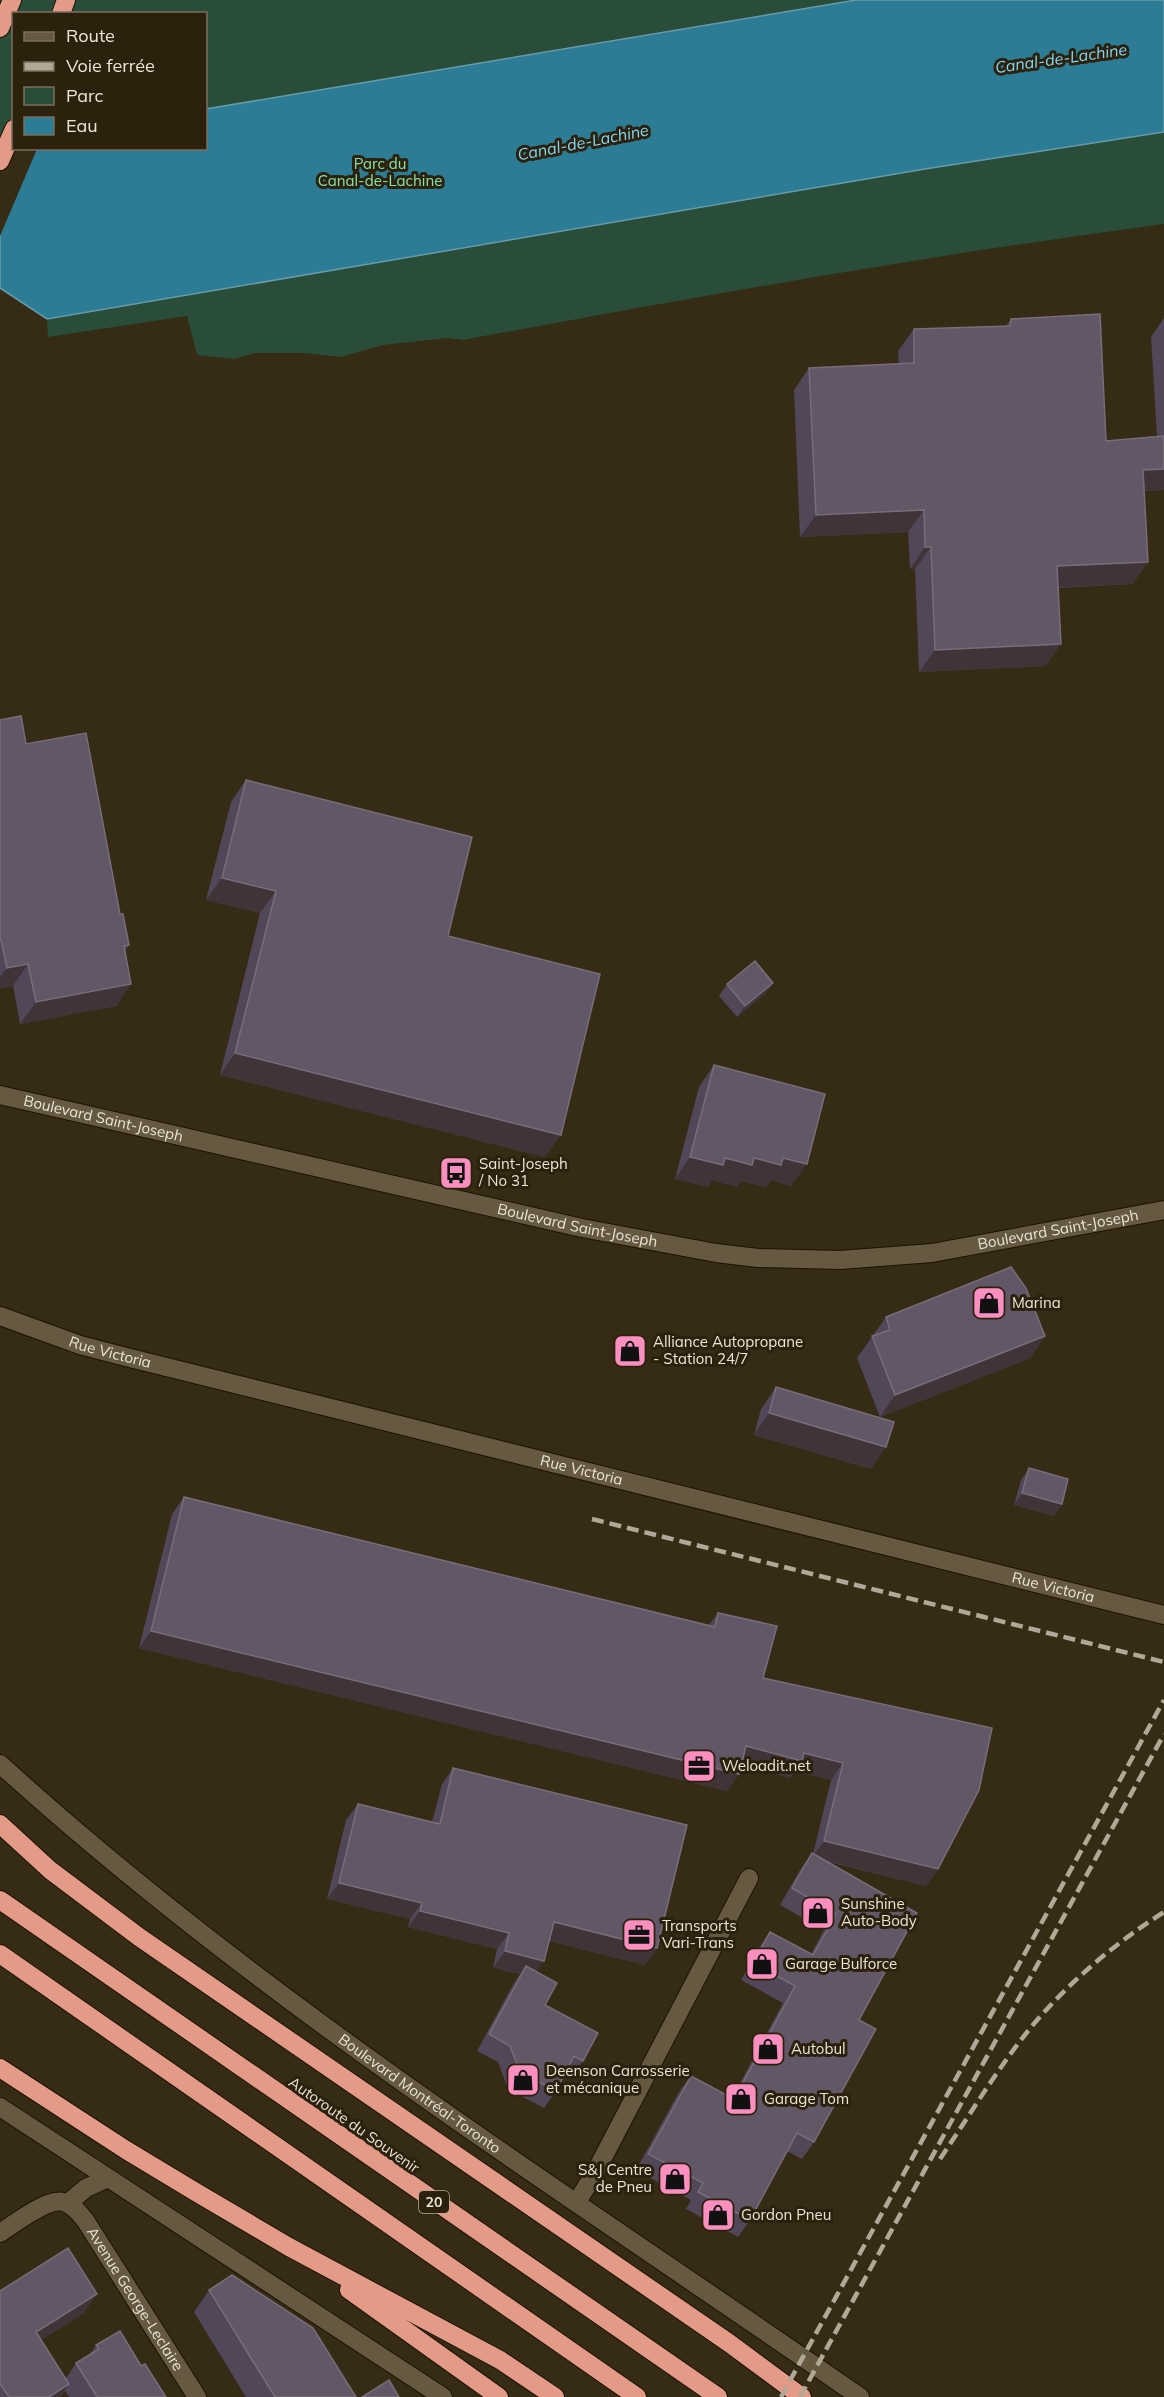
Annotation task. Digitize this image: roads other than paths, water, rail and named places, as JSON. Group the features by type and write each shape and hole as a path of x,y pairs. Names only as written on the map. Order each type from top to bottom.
{"highway":[{"path":"0,28 12,0"},
{"path":"0,161 12,134"},
{"path":"0,1824 50,1870 140,1937 729,2343 802,2397"},
{"name":"Autoroute du Souvenir","path":"0,1900 718,2397"},
{"path":"0,1954 637,2397"},
{"path":"0,2068 152,2166 289,2247 500,2360 555,2397"},
{"path":"289,2247 499,2397"}],"main road":[{"name":"Boulevard Saint-Joseph","path":"0,1095 582,1228 716,1253 758,1258 840,1260 932,1253 1164,1210"},
{"name":"Rue Victoria","path":"0,1316 80,1345 136,1360 1164,1615"},
{"name":"Boulevard Montréal-Toronto","path":"0,1764 183,1920 248,1970 380,2066 860,2397"},
{"path":"577,2202 587,2188 749,1878"},
{"path":"0,2107 443,2397"},
{"path":"0,2233 49,2203 59,2201 68,2203 86,2188 108,2178"},
{"name":"Avenue George-Leclaire","path":"68,2203 85,2220 197,2397"}],"water":[{"name":"Parc du Canal-de-Lachine","path":"856,0 1164,0 1164,132 925,169 47,319 0,288 0,158 18,150 207,150 207,109"}],"railway":[{"path":"592,1519 1164,1662"},
{"path":"781,2397 1164,1700"},
{"path":"800,2397 1164,1734"},
{"path":"940,2159 999,2070 1038,2019 1097,1961 1164,1912"}],"place":[{"name":"Saint-Joseph / No 31","path":"456,1173"},
{"name":"Marina","path":"989,1303"},
{"name":"Alliance Autopropane - Station 24/7","path":"630,1351"},
{"name":"Weloadit.net","path":"699,1766"},
{"name":"Sunshine Auto-Body","path":"818,1913"},
{"name":"Transports Vari-Trans","path":"639,1935"},
{"name":"Garage Bulforce","path":"762,1964"},
{"name":"Autobul","path":"768,2049"},
{"name":"Deenson Carrosserie et mécanique","path":"523,2080"},
{"name":"Garage Tom","path":"741,2099"},
{"name":"S&J Centre de Pneu","path":"675,2179"},
{"name":"Gordon Pneu","path":"718,2215"}],"water label":[{"name":"Canal-de-Lachine","path":"1061,58"},
{"name":"Canal-de-Lachine","path":"583,142"}]}
